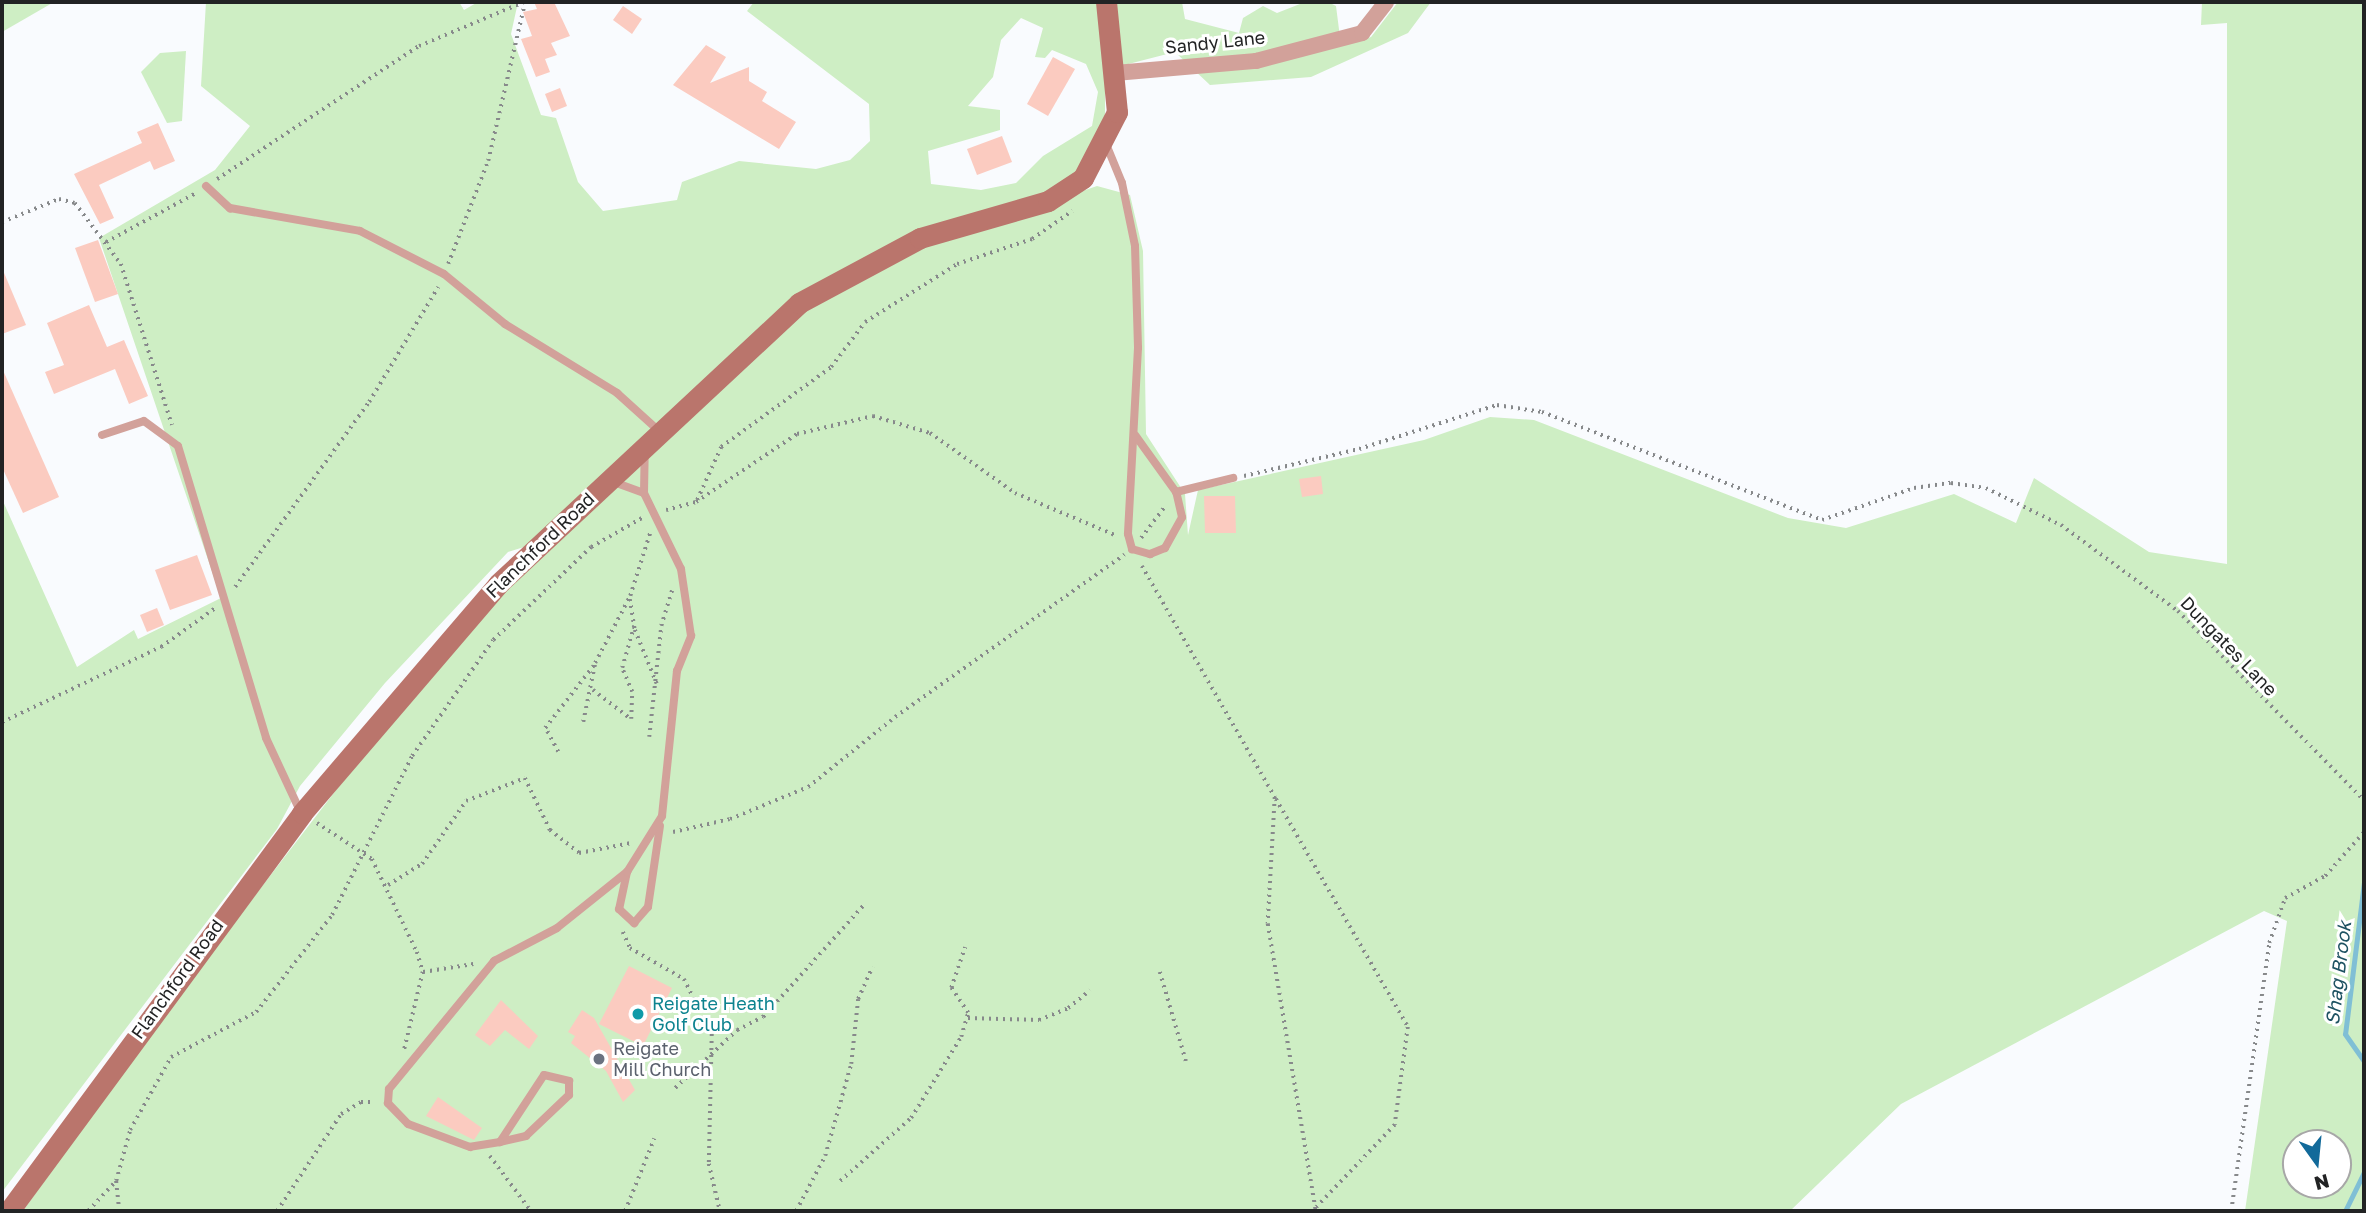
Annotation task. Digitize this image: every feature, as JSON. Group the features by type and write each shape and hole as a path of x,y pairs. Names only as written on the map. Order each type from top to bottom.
{"street":[{"name":"Flanchford Road","path":"9,1211 302,813 453,631 652,437 799,303 857,267 920,238 1048,201 1083,178 1106,144 1117,112 1106,2"},
{"name":"Sandy Lane","path":"1115,73 1256,61 1362,33 1386,2"}],"lane":[{"path":"1106,144 1122,183 1135,246 1135,435 1131,545 1158,552 1178,533 1182,517 1176,492 1135,435"},
{"path":"206,186 230,208 347,227 444,274 505,324 617,393 652,437 644,493"},
{"path":"102,435 144,421 178,446 266,738 302,813"},
{"path":"1176,492 1233,478"},
{"path":"608,480 644,493 657,514 681,570 691,636 677,671 662,816 655,837 646,912 628,923 619,909 627,872"},
{"path":"500,1142 544,1075 569,1081 569,1095 530,1133 500,1142 484,1145 429,1134 388,1103 404,1067 494,961 557,928 627,872 655,837"}],"path":[{"path":"106,242 206,186 419,47 524,2"},
{"path":"2,722 162,647 225,601 369,402 444,274 488,161 524,2"},
{"path":"696,502 720,447 831,367 865,322 957,264 1032,239 1060,222 1077,205 1083,178"},
{"path":"2,222 59,199 75,203 106,242 121,264 178,446"},
{"name":"Dungates Lane","path":"1233,478 1359,449 1497,405 1520,406 1822,520 1914,488 1951,483 1986,488 2061,526 2178,611 2364,800"},
{"path":"119,1211 116,1181 139,1108 171,1057 256,1012 332,915 412,756 493,640 591,547 657,514 696,502 797,434 873,416 930,433 1015,492 1131,545 1408,1027 1395,1125 1316,1210"},
{"path":"388,885 422,864 466,801 525,778 550,830 579,853 730,818 808,787 895,717 1131,545 1176,492"},
{"path":"558,752 545,728 595,663 630,596 657,514"},
{"path":"649,737 657,686 661,626 681,570"},
{"path":"630,596 634,626 657,686"},
{"path":"593,690 631,719 632,692 622,668 634,626"},
{"path":"583,722 593,690 595,663"},
{"path":"1275,797 1268,924 1316,1210"},
{"path":"302,813 364,850 388,885 423,972 404,1067"},
{"path":"2231,1211 2269,943 2285,898 2325,876 2364,832"},
{"path":"675,1088 713,1054 762,1017 864,905"},
{"path":"619,909 630,948 684,979 695,995 713,1054 709,1164 720,1211"},
{"path":"965,947 951,988 968,1018"},
{"path":"423,972 494,961"},
{"path":"796,1211 824,1156 851,1064 858,999 872,967"},
{"path":"1160,972 1186,1061"},
{"path":"968,1018 1038,1020 1068,1008 1090,990"},
{"path":"840,1181 911,1118 968,1018"},
{"path":"277,1211 341,1114 361,1102 388,1103"},
{"path":"625,1211 654,1139"},
{"path":"484,1145 531,1211"},
{"path":"88,1211 116,1181"}],"green space":[{"path":"2,2 54,2 2,32"},
{"path":"206,2 459,2 464,10 478,2 518,2 511,34 541,115 556,118 578,182 603,211 677,200 682,182 739,161 816,169 850,160 870,141 869,104 747,11 754,2 1182,2 1185,19 1239,33 1243,18 1263,6 1277,13 1305,2 1328,2 1336,6 1341,45 1371,37 1398,2 1431,2 1408,33 1311,77 1210,85 1175,52 1105,70 1105,131 1080,172 1021,212 1097,186 1130,195 1143,251 1146,434 1185,494 1188,535 1198,490 1424,440 1490,417 1534,420 1788,518 1846,528 1954,494 2016,523 2034,478 2149,552 2227,564 2227,23 2201,25 2202,2 2364,2 2364,1211 2245,1211 2287,921 2264,911 1901,1104 1790,1211 23,1211 150,1032 350,772 481,616 559,536 508,552 385,683 300,786 277,829 2,1192 2,499 77,667 134,630 138,639 221,598 99,238 215,170 250,126 201,86","holes":["1021,18 1043,28 1035,57 1045,58 1052,50 1086,64 1098,92 1092,126 1043,156 1016,183 981,190 931,184 928,151 1000,130 1000,110 968,106 993,77 1001,40"]},
{"path":"186,51 182,121 167,123 141,72 160,53"}],"building":[{"path":"534,2 554,2 570,36 551,43 557,55 545,59 550,72 536,77 521,39 532,36 523,12 537,9"},
{"path":"623,6 642,19 632,34 613,20"},
{"path":"706,45 726,57 710,83 749,67 749,81 767,92 762,101 796,122 779,149 673,85"},
{"path":"1053,57 1075,69 1048,116 1027,104"},
{"path":"560,88 567,106 552,112 545,94"},
{"path":"158,123 175,161 154,170 150,161 99,185 114,218 100,224 74,174 142,143 137,132"},
{"path":"1002,136 1012,162 977,175 967,149"},
{"path":"98,240 118,294 95,302 75,248"},
{"path":"2,268 26,325 2,334"},
{"path":"89,305 107,347 124,340 148,396 129,404 115,369 54,394 45,372 64,365 47,323"},
{"path":"2,368 59,497 23,513 2,467"},
{"path":"1321,476 1323,494 1302,497 1299,479"},
{"path":"1204,496 1235,496 1236,533 1205,533"},
{"path":"197,555 212,595 170,610 155,570"},
{"path":"157,608 164,625 147,632 140,615"},
{"name":"Reigate Heath Golf Club","path":"629,966 672,988 643,1046 599,1024"},
{"path":"501,1000 538,1036 529,1049 505,1030 490,1046 475,1035"},
{"path":"582,1010 594,1018 635,1090 623,1102 606,1071 571,1043 575,1036 568,1032"},
{"path":"438,1097 482,1128 474,1140 426,1116"}],"waterway":[{"name":"Shag Brook","path":"2364,882 2345,1034 2364,1061"},
{"name":"Shag Brook","path":"2345,1211 2364,1172"}],"place":[{"name":"Reigate Heath Golf Club","path":"638,1014"},
{"name":"Reigate Mill Church","path":"599,1059"}]}
